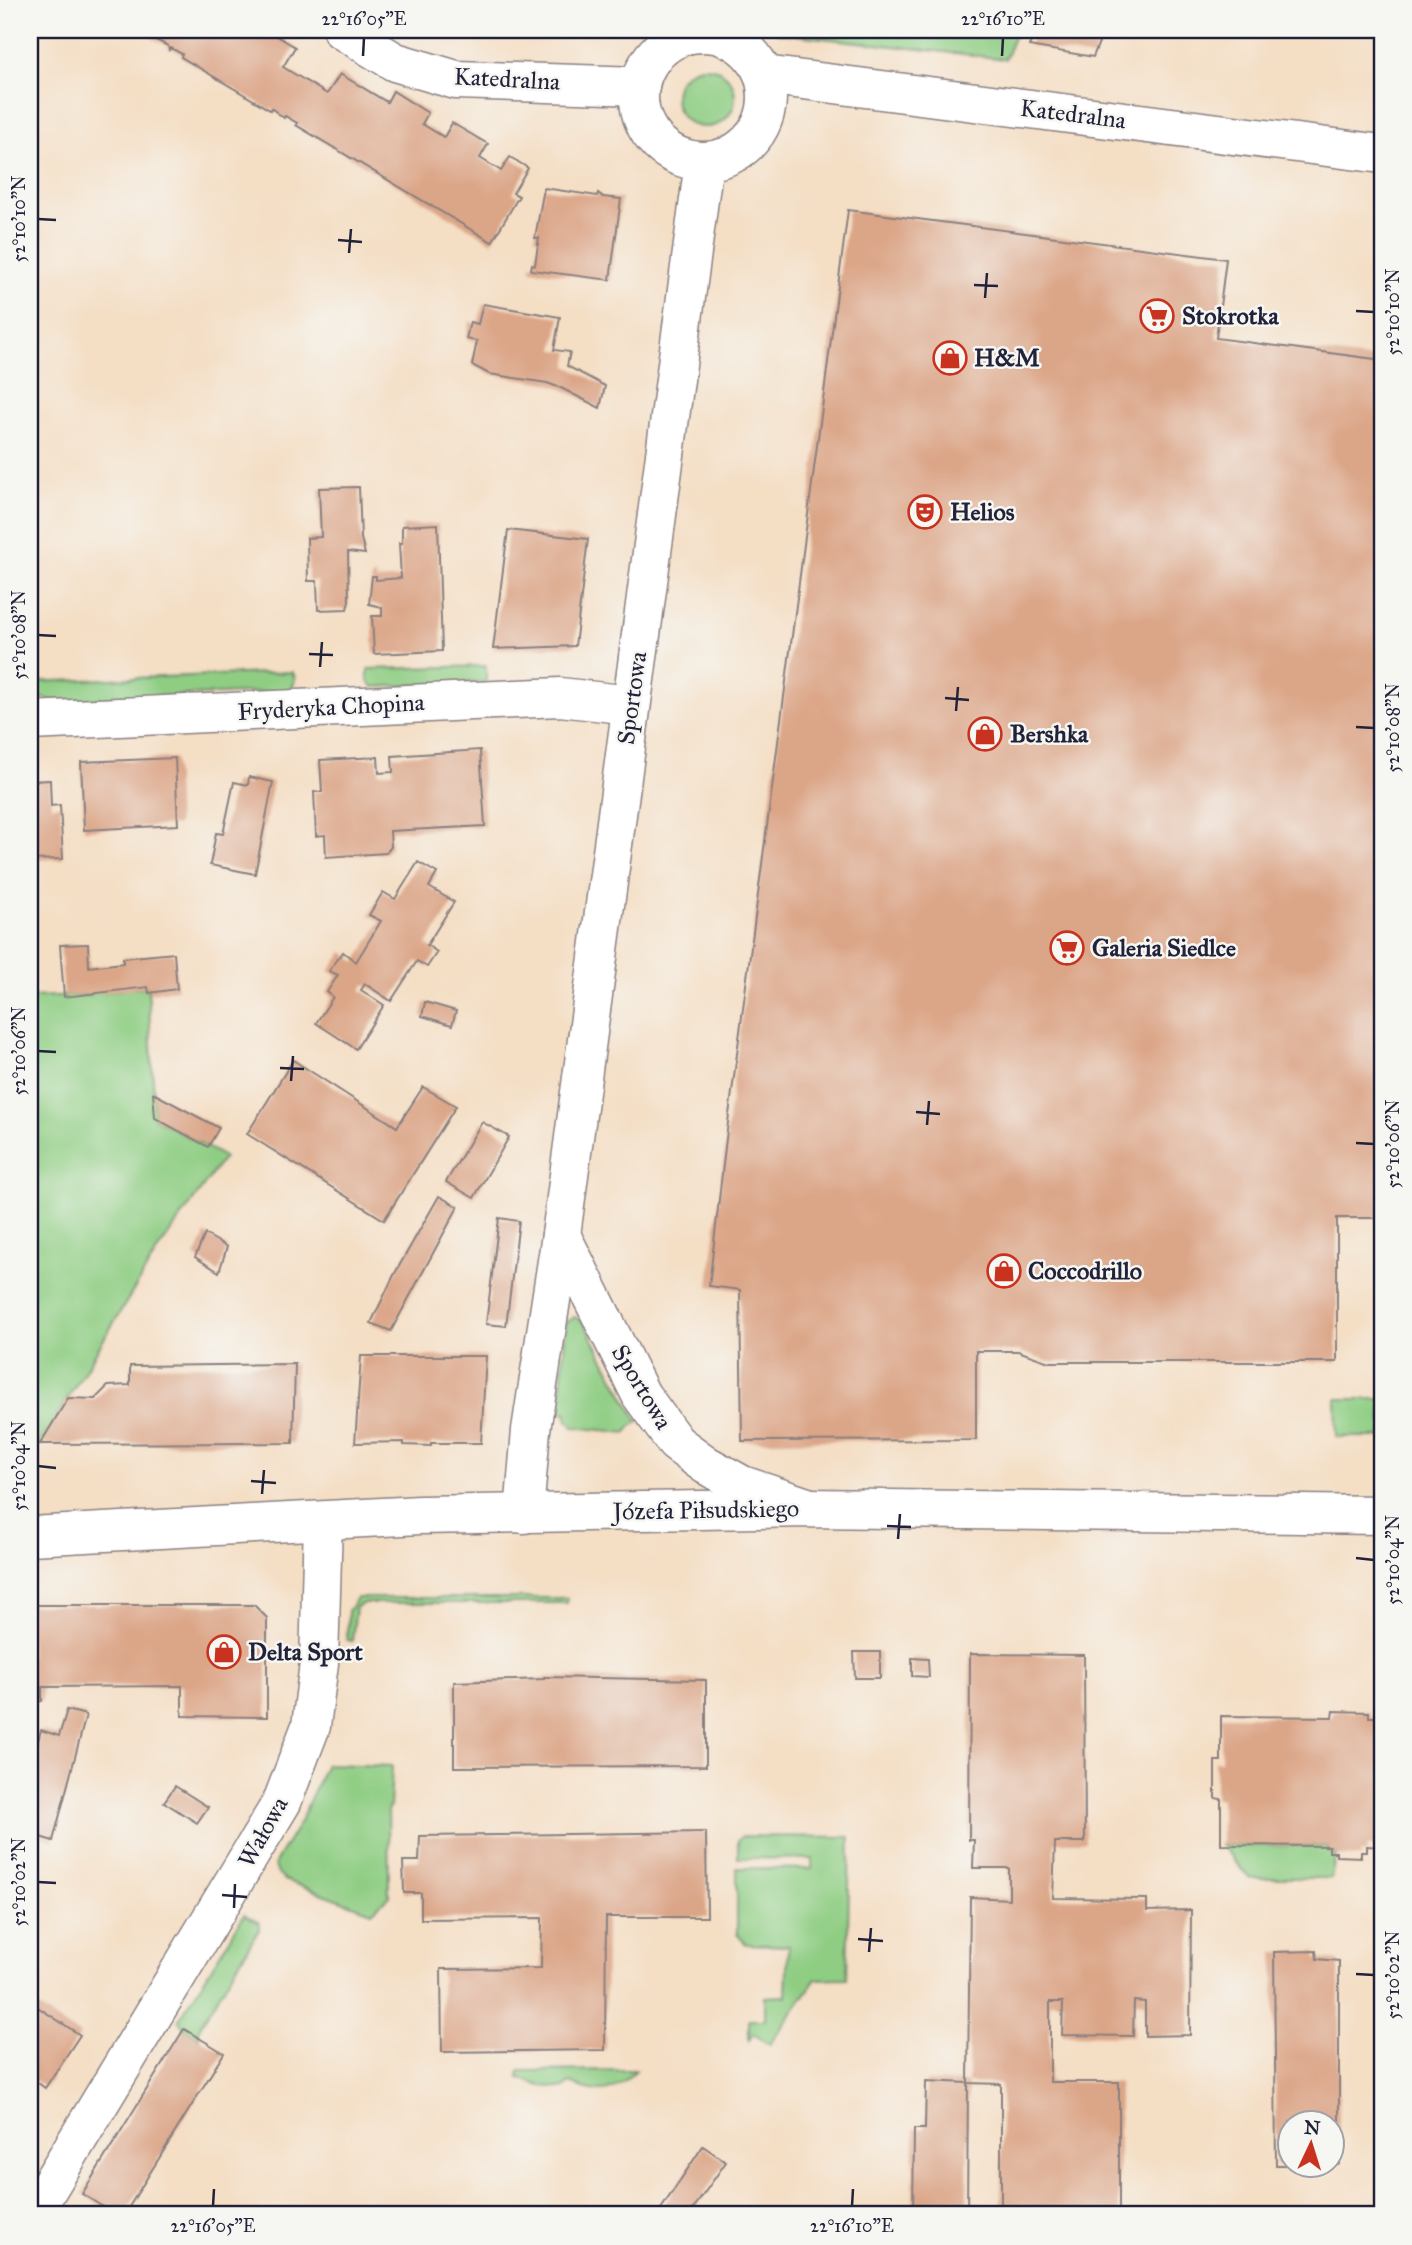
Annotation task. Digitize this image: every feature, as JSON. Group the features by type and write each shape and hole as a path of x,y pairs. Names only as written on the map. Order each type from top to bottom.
{"street":[{"name":"Katedralna","path":"342,30 396,62 456,80 640,86"},
{"path":"699,32 729,39 744,47 756,60 764,75 768,95 765,115 757,134 742,149 724,158 704,162 685,159 668,151 654,139 642,114 640,86 646,67 674,40 699,32"},
{"name":"Katedralna","path":"764,75 1382,154"},
{"name":"Sportowa","path":"524,1514 531,1430 561,1235 704,162"},
{"name":"Fryderyka Chopina","path":"30,721 560,697 631,705"},
{"name":"Sportowa","path":"561,1235 641,1395 676,1443 706,1465 742,1485 809,1508"},
{"name":"Józefa Piłsudskiego","path":"30,1536 420,1515 809,1508 1382,1515"},
{"name":"Wałowa","path":"32,2215 282,1802 311,1726 319,1663 323,1521"}],"green space":[{"path":"774,30 1017,30 1005,59 779,33"},
{"path":"699,67 711,67 730,80 735,97 733,109 722,122 711,127 699,127 680,114 675,103 675,91 688,72"},
{"path":"486,666 486,682 373,687 368,680 368,669"},
{"path":"292,672 295,679 291,691 53,701 37,696 30,690 30,682"},
{"path":"148,987 155,1118 224,1157 158,1250 40,1444 30,1444 30,997 89,995"},
{"path":"575,1317 584,1323 638,1422 626,1433 573,1427 567,1419 567,1413 559,1412 566,1323"},
{"path":"1336,1399 1382,1399 1382,1437 1337,1437"},
{"path":"357,1598 567,1598 567,1603 364,1603 356,1607 352,1641 347,1640 348,1611"},
{"path":"326,1764 392,1766 388,1808 389,1896 372,1912 285,1880 276,1869 275,1863 300,1822"},
{"path":"742,1836 850,1837 847,1978 816,1979 770,2044 753,2034 749,2040 749,2020 765,2020 765,1997 786,1996 788,1946 746,1944 737,1934 737,1868 812,1869 812,1859 738,1858 738,1841"},
{"path":"1221,1845 1329,1846 1329,1852 1336,1852 1331,1878 1249,1878"},
{"path":"244,1915 259,1922 260,1928 199,2028 199,2038 184,2029 179,2020"},
{"path":"636,2070 613,2088 599,2091 570,2083 564,2088 541,2086 519,2078 519,2071"}],"building":[{"path":"136,30 267,30 295,47 283,67 327,94 340,74 387,102 393,91 428,113 422,124 444,137 452,123 488,144 480,158 501,171 510,157 528,168 513,193 519,196 492,242 296,125 297,123 181,57 182,54 171,48 169,50 168,46"},
{"path":"1036,30 1104,30 1093,57 1029,46"},
{"path":"544,188 597,196 598,193 603,197 621,199 610,280 531,270 532,264 535,265 539,238 535,238"},
{"name":"Galeria Siedlce","path":"848,210 1226,259 1216,338 1382,360 1382,1218 1337,1218 1337,1362 1049,1362 1018,1351 976,1351 976,1440 742,1441 740,1290 709,1286 727,1130"},
{"path":"483,304 560,317 554,350 570,352 567,366 605,386 600,408 547,383 489,374 472,365 477,341 466,339 470,322 478,324"},
{"path":"359,487 361,538 365,554 348,552 347,609 318,610 317,581 308,581 307,538 321,537 319,488"},
{"path":"438,524 442,651 374,654 372,616 382,616 382,607 369,604 372,576 376,576 376,580 401,578 399,543 402,543 402,526"},
{"path":"508,530 588,539 575,646 493,649"},
{"path":"480,750 485,826 390,831 391,847 386,853 326,857 325,835 316,836 314,792 322,792 320,760 378,757 379,773 393,772 392,756"},
{"path":"175,758 178,825 84,830 81,762"},
{"path":"249,777 273,782 255,874 210,865 216,833 223,834 234,782 248,785"},
{"path":"50,780 51,806 60,805 63,859 30,860 30,781"},
{"path":"418,862 437,873 429,887 454,902 427,945 437,952 427,967 417,961 391,1001 365,984 361,990 384,1005 356,1049 316,1023 333,997 327,992 338,975 329,971 343,952 356,962 381,921 369,915 383,892 395,899"},
{"path":"88,944 89,967 123,963 123,958 174,953 177,989 149,993 148,987 64,997 60,945"},
{"path":"425,1002 456,1011 452,1025 422,1016"},
{"path":"293,1060 397,1127 423,1087 456,1106 384,1220 247,1134"},
{"path":"153,1093 219,1128 208,1147 155,1118"},
{"path":"482,1122 509,1137 474,1198 446,1182"},
{"path":"439,1196 458,1207 391,1331 371,1323 394,1275"},
{"path":"499,1218 519,1221 506,1326 486,1324"},
{"path":"205,1234 227,1247 219,1272 195,1257"},
{"path":"361,1356 486,1356 481,1443 431,1443 431,1446 404,1445 404,1442 355,1443"},
{"path":"295,1364 293,1443 40,1444 68,1398 95,1399 108,1386 130,1385 130,1366"},
{"path":"30,1605 254,1605 267,1618 267,1717 182,1716 182,1686 42,1687 42,1701 30,1702"},
{"path":"854,1652 880,1652 880,1678 855,1678"},
{"path":"970,1654 1084,1655 1085,1842 1055,1842 1053,1898 1147,1899 1147,1911 1191,1910 1190,2035 1145,2036 1145,2002 1134,2001 1133,2036 1062,2035 1063,2002 1050,2002 1050,2082 1119,2082 1119,2215 1001,2215 1001,2084 968,2083 970,1897 1009,1899 1009,1868 973,1868 974,1840 969,1840"},
{"path":"912,1658 928,1659 929,1677 912,1676"},
{"path":"544,1677 706,1680 706,1766 454,1767 454,1682"},
{"path":"67,1710 86,1715 53,1841 30,1834 30,1771 41,1730 59,1736"},
{"path":"1333,1711 1369,1712 1369,1717 1382,1717 1382,1847 1367,1846 1367,1852 1361,1852 1361,1857 1336,1856 1336,1852 1329,1852 1329,1846 1221,1845 1221,1799 1215,1798 1215,1761 1221,1761 1221,1716 1332,1717"},
{"path":"175,1786 208,1807 197,1823 164,1802"},
{"path":"706,1832 707,1917 606,1917 605,2050 442,2052 441,1969 541,1968 542,1918 421,1919 421,1893 404,1893 403,1861 419,1861 420,1836"},
{"path":"1316,1951 1317,1959 1339,1961 1339,2108 1276,2108 1276,2165 1274,1952"},
{"path":"30,2002 80,2035 45,2088 30,2077"},
{"path":"184,2029 224,2053 124,2215 116,2215 82,2194"},
{"path":"926,2081 968,2083 967,2215 913,2215 914,2129 925,2129"},
{"path":"703,2146 726,2162 689,2215 657,2215"}],"place":[{"name":"Stokrotka","path":"1157,316"},
{"name":"H&M","path":"950,358"},
{"name":"Helios","path":"925,512"},
{"name":"Bershka","path":"985,734"},
{"name":"Galeria Siedlce","path":"1067,948"},
{"name":"Coccodrillo","path":"1004,1271"},
{"name":"Delta Sport","path":"224,1652"}]}
